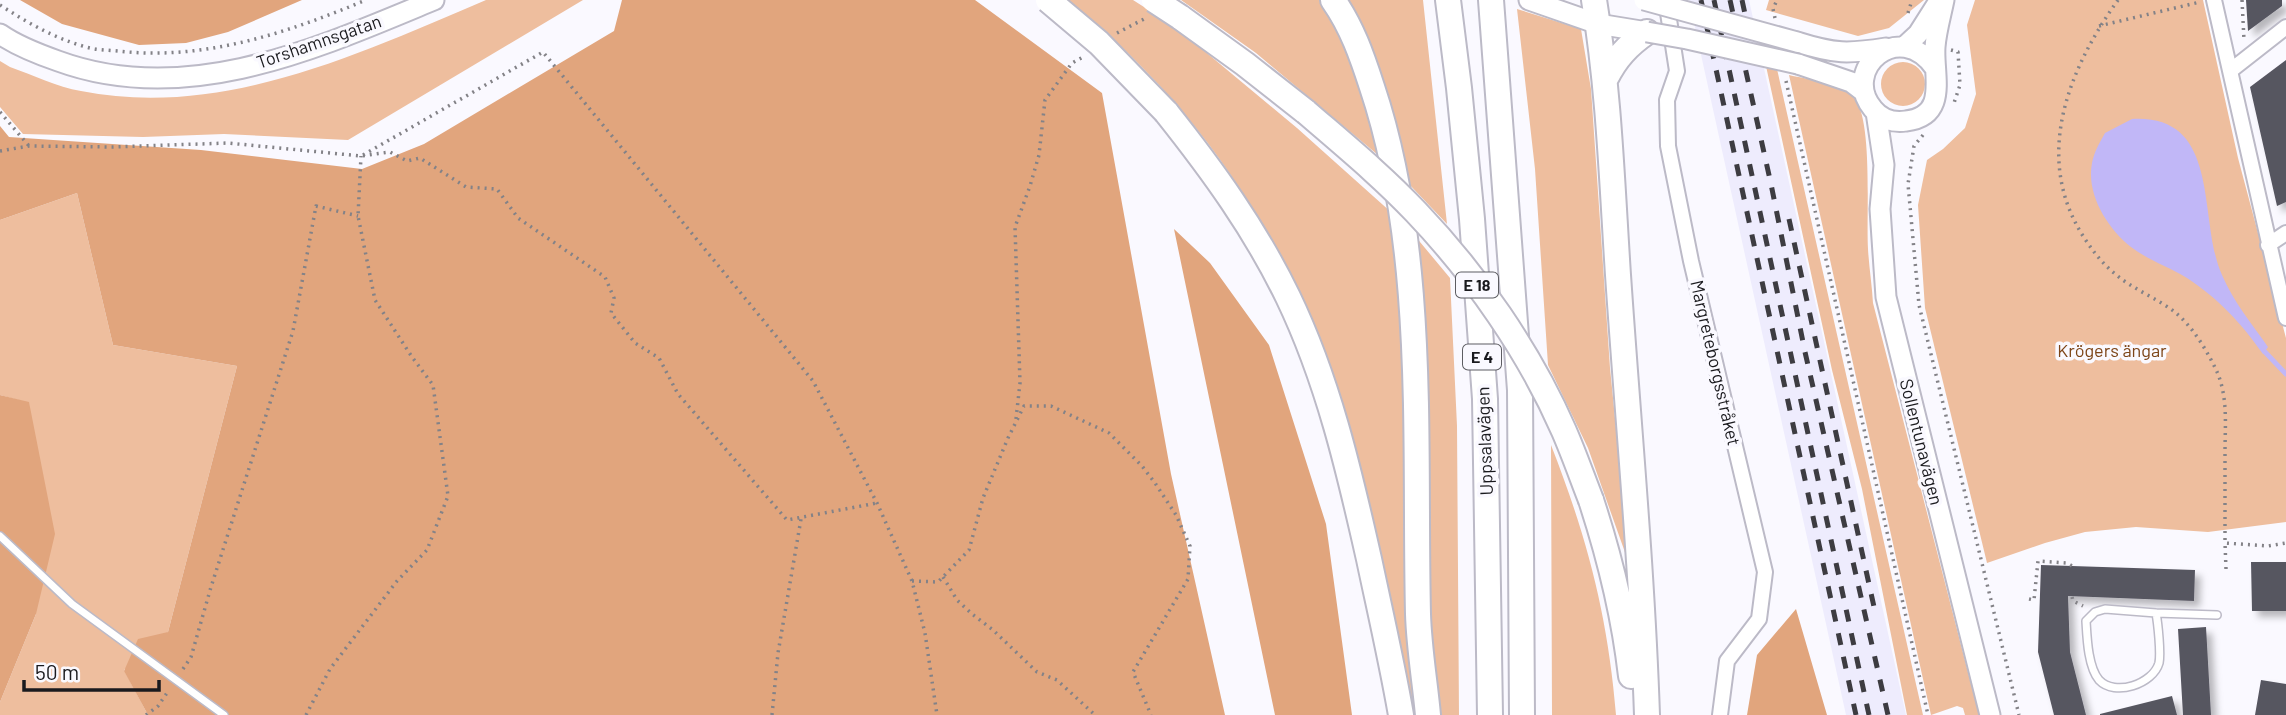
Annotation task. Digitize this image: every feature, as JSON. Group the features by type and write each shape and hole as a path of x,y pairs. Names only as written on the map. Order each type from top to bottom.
{"highway":[{"path":"1048,0 1100,43 1166,112 1220,180 1258,239 1288,297 1315,359 1352,482 1401,715"},
{"path":"1333,0 1357,42 1379,108 1389,144 1405,248 1414,350 1419,619 1428,715"},
{"name":"Uppsalavägen","path":"1448,0 1472,219 1485,399 1490,715"},
{"name":"Uppsalavägen","path":"1491,0 1520,390 1522,715"},
{"name":"E 18","path":"1152,8 1180,17 1245,64 1361,159 1415,211 1457,258 1493,307 1533,370 1564,430 1591,500 1611,562 1627,638 1634,715"},
{"path":"1596,12 1606,78 1639,544 1647,715"},
{"path":"1606,78 1625,49 1647,32"}],"street":[{"name":"Torshamnsgatan","path":"0,34 40,55 81,70 120,77 166,79 204,75 285,57 337,40 434,0"},
{"path":"1644,0 1823,50 1847,54 1898,47 1917,50 1935,68"},
{"name":"Margreteborgsstråket","path":"1666,0 1677,71 1667,100 1668,146 1691,261 1765,572 1759,619 1727,661 1720,715"},
{"name":"Sollentunavägen","path":"1942,0 1918,34 1898,47 1881,52 1866,69 1863,80 1868,103 1875,112 1884,165 1880,209 1886,297 1990,715"},
{"name":"Sollentunavägen","path":"1884,165 1901,131 1918,126 1937,94 1935,45 1942,0"},
{"path":"2214,0 2286,318"},
{"path":"1531,1 1596,12 1647,32 1687,39 1792,70 1851,82 1864,92"},
{"path":"2230,71 2286,27"},
{"path":"1875,112 1885,119 1918,126"},
{"path":"2269,246 2286,233"}],"lane":[{"path":"0,536 72,604 177,678 224,715"},
{"path":"2156,614 2159,663 2151,676 2141,683 2119,688 2106,685 2093,669 2086,621 2095,612 2105,609 2156,614 2217,615"}],"path":[{"path":"0,5 37,29 88,48 149,55 218,48 265,36 366,0"},
{"path":"1776,23 1773,9 1777,0"},
{"path":"1906,18 1912,0"},
{"path":"2118,0 2099,26 2077,70 2061,118 2058,147 2061,184 2074,221 2095,255 2115,274 2177,314 2202,345 2217,373 2225,397 2226,569"},
{"path":"2099,26 2208,0"},
{"path":"2225,56 2245,41 2242,0"},
{"path":"1117,33 1152,8"},
{"path":"1953,51 1958,52 1960,85 1953,105"},
{"path":"361,156 543,52 813,381 877,503 912,582 925,633 937,715"},
{"path":"1015,424 1020,383 1016,227 1039,155 1045,100 1072,63 1086,56"},
{"path":"1792,70 1928,715"},
{"path":"0,112 29,146"},
{"path":"1918,126 1908,184 1919,305 2019,715"},
{"path":"0,151 29,146 113,147 228,143 361,156 390,152 407,161 420,158 466,187 497,190 518,218 605,277 614,298 611,313 635,343 659,358 678,394 787,520 877,503"},
{"path":"306,715 330,669 397,581 427,550 448,496 433,385 375,300 358,216 361,156"},
{"path":"146,715 158,706 191,657 293,331 316,206 358,216"},
{"path":"912,582 938,582 969,550 983,498 1024,406 1051,406 1110,433 1155,483 1190,546 1188,579 1133,672 1151,715"},
{"path":"772,715 778,653 801,519"},
{"path":"2225,543 2268,546 2286,543"},
{"path":"2029,599 2034,600 2038,561 2067,563 2072,566"},
{"path":"943,577 964,607 993,630 1037,672 1057,680 1095,715"}],"shaded area":[{"path":"20,0 302,0 228,32 186,43 139,45 62,24"},
{"path":"622,0 975,0 1102,93 1171,474 1225,715 148,715 124,671 138,639 168,632 237,366 113,345 77,193 0,220 0,126 9,137 201,150 362,169 424,144 614,31"},
{"path":"1689,0 1749,0 1906,715 1846,715"},
{"path":"2132,119 2161,122 2181,134 2194,152 2202,174 2215,252 2222,275 2237,303 2268,347 2263,354 2220,304 2187,278 2131,247 2114,230 2100,210 2092,187 2094,155 2105,133"},
{"path":"1174,229 1210,263 1269,345 1326,524 1352,715 1275,715"},
{"path":"0,395 29,402 55,534 36,614 0,702"},
{"path":"1796,609 1827,715 1747,715 1757,655"}],"green space":[{"path":"486,0 583,0 348,140 224,134 143,137 23,134 0,107 0,61 63,87 81,91 133,97 185,96 237,89 339,60"},
{"path":"1068,0 1133,0 1144,7 1196,44 1297,128 1392,213 1400,299 1419,715 1411,715 1321,345 1299,294 1247,200 1185,114 1110,37"},
{"path":"1181,0 1322,0 1355,65 1384,160 1256,53"},
{"path":"1344,0 1423,0 1447,224 1406,181"},
{"path":"1769,0 1924,0 1889,28 1858,36 1766,10"},
{"name":"Krögers ängar","path":"1975,0 2203,0 2238,158 2286,338 2286,522 2208,532 2136,527 2085,532 1987,563 1925,308 1918,205 1927,160 1965,128 1976,94 1967,25"},
{"path":"1517,9 1581,29 1591,89 1610,368 1629,558 1588,448 1548,365 1535,169"},
{"path":"1903,62 1912,63 1919,68 1924,75 1924,93 1919,100 1912,105 1903,106 1894,105 1887,100 1882,93 1881,84 1882,75 1887,68 1894,63"},
{"path":"1766,66 1777,69 1923,715 1907,715 1862,489 1832,370"},
{"path":"1789,75 1824,82 1842,89 1855,99 1861,111 1868,170 1868,249 1873,303 1979,715 1965,715 1963,708 1957,706 1931,715"},
{"path":"77,193 113,345 237,366 168,632 124,670 148,715 0,715 0,702 36,614 29,403 0,395 0,220"},
{"path":"1415,236 1450,278 1457,426 1459,715 1440,715 1432,633"},
{"path":"1551,445 1594,577 1608,644 1616,715 1552,715"}],"building":[{"path":"2246,0 2282,0 2282,6 2248,31"},
{"path":"2286,60 2286,202 2277,206 2250,87"},
{"path":"2251,562 2286,562 2286,611 2252,611"},
{"path":"2041,565 2195,570 2194,601 2068,596 2070,652 2086,715 2054,715 2038,652"},
{"path":"2206,627 2211,715 2183,715 2178,629"},
{"path":"2261,680 2286,684 2286,715 2255,715"},
{"path":"2172,696 2177,715 2100,715 2100,714"}],"waterway":[{"path":"2265,352 2286,374"}],"railway":[{"path":"1701,0 1856,715"},
{"path":"1714,0 1869,715"},
{"path":"1730,0 1805,352 1888,715"},
{"path":"1742,0 1756,65"},
{"path":"1789,219 1876,616"}]}
